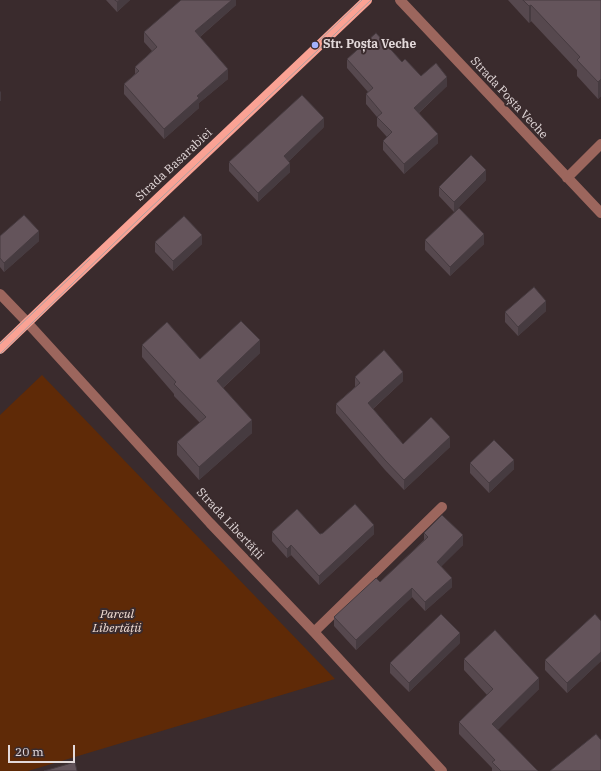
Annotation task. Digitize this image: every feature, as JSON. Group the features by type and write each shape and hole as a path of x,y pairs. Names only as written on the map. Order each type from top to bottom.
{"main road":[{"name":"Strada Basarabiei","path":"0,349 367,0"}],"street":[{"name":"Strada Poșta Veche","path":"400,0 567,178 601,212"},
{"path":"567,178 601,144"},
{"name":"Strada Libertății","path":"0,294 210,523 314,632 442,771"},
{"path":"314,632 442,507"}],"green space":[{"name":"Parcul Libertății","path":"42,375 335,679 28,771 0,771 0,415"}],"building":[{"path":"181,0 232,0 195,31 228,69 197,96 199,98 164,129 124,84 139,71 135,67 157,47 144,32"},
{"path":"523,0 601,0 601,79 598,82 577,60 580,57 531,5 529,6"},
{"path":"376,33 402,62 405,59 421,76 436,63 447,77 414,108 438,134 404,164 383,141 392,132 377,117 382,113 366,94 373,88 347,59"},
{"path":"302,95 324,118 284,156 290,163 258,193 229,162"},
{"path":"471,155 486,170 454,202 439,187"},
{"path":"459,208 484,234 450,267 425,240"},
{"path":"24,215 39,231 4,263 0,258 0,236"},
{"path":"184,216 202,235 173,261 155,242"},
{"path":"534,287 546,301 518,327 505,312"},
{"path":"241,321 260,340 217,381 252,420 199,467 177,442 206,417 174,384 176,382 142,345 167,322 200,359"},
{"path":"384,350 403,372 368,403 403,444 431,417 450,437 404,480 336,404 360,383 355,377"},
{"path":"494,440 514,460 489,483 470,463"},
{"path":"355,504 374,525 319,576 291,545 287,549 272,532 297,509 320,534 323,533"},
{"path":"442,515 463,535 437,562 452,578 425,602 412,588 356,640 334,617 376,578 380,582 428,537 424,533"},
{"path":"441,614 460,633 409,683 390,663"},
{"path":"595,614 601,621 601,652 567,683 545,660"},
{"path":"495,630 539,678 492,724 538,771 501,771 492,762 495,760 459,722 493,689 464,659"},
{"path":"596,734 601,740 601,771 550,771"},
{"path":"75,762 77,771 44,771"}],"tram line":[{"path":"319,41 362,0"},
{"path":"0,354 143,215 371,0"},
{"path":"0,344 90,259"}],"place":[{"name":"Str. Poșta Veche","path":"315,45"}]}
